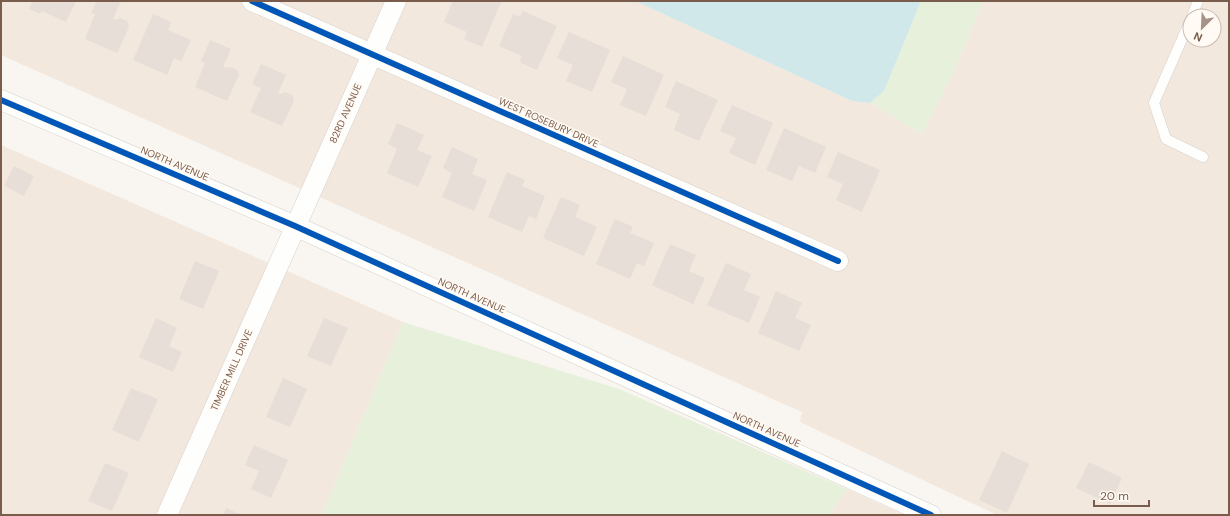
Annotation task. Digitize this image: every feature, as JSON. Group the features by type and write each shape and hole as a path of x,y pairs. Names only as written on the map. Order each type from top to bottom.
{"street":[{"name":"WEST ROSEBURY DRIVE","path":"252,1 838,261"},
{"name":"82RD AVENUE","path":"295,226 396,1"},
{"name":"NORTH AVENUE","path":"1,100 295,226 931,515"},
{"name":"TIMBER MILL DRIVE","path":"167,515 295,226"}],"lane":[{"path":"1182,39 1154,103 1166,139 1203,157"}],"shaded area":[{"path":"1,1 635,1 852,101 870,103 922,134 954,71 983,1 1229,1 1229,515 997,515 800,422 802,412 1,55"},
{"path":"1,145 403,322 322,515 1,515"},
{"path":"847,489 904,515 829,515"}],"green space":[{"path":"921,1 983,1 954,71 922,134 870,103 884,91"},
{"path":"403,322 619,389 847,489 829,515 322,515"}],"water":[{"path":"635,1 921,1 884,91 870,103 852,101"}],"building":[{"path":"33,1 76,1 66,22 42,11 40,14 29,9"},
{"path":"97,1 121,1 113,19 116,20 120,18 127,21 129,27 117,53 85,39 95,14 91,13"},
{"path":"453,1 501,2 482,47 464,39 467,32 444,22"},
{"path":"523,11 557,26 537,70 519,62 522,56 499,46 513,14 520,17"},
{"path":"153,14 171,22 168,30 191,40 181,61 174,58 167,75 133,60"},
{"path":"569,32 610,50 592,92 566,81 573,65 557,58"},
{"path":"210,40 231,49 223,67 230,67 237,70 239,75 227,101 195,87 205,63 201,61"},
{"path":"623,56 664,75 646,116 620,105 627,89 611,82"},
{"path":"261,64 286,75 278,93 281,94 285,92 292,95 294,101 282,126 250,112 261,88 252,84"},
{"path":"676,81 718,100 699,141 674,130 680,114 665,107"},
{"path":"732,105 773,123 755,165 729,153 736,138 720,131"},
{"path":"397,123 424,135 417,150 432,156 418,187 387,173 397,149 388,144"},
{"path":"784,128 826,147 815,173 799,166 792,181 766,170"},
{"path":"452,147 478,159 472,174 487,180 474,211 442,197 452,173 443,168"},
{"path":"838,152 880,170 862,212 836,200 843,184 827,177"},
{"path":"14,166 34,176 24,196 4,186"},
{"path":"507,172 525,180 522,186 545,196 536,219 529,216 522,232 488,217"},
{"path":"561,197 580,205 575,217 597,227 584,256 543,238"},
{"path":"615,219 633,227 630,233 654,243 644,266 637,263 630,279 596,264"},
{"path":"670,244 696,255 689,271 705,278 693,304 652,285"},
{"path":"195,261 219,271 203,309 179,299"},
{"path":"726,263 751,274 744,290 760,297 749,323 707,305"},
{"path":"776,291 802,303 795,318 811,325 799,351 758,333"},
{"path":"156,318 177,328 169,346 182,352 173,372 139,357"},
{"path":"324,318 348,328 331,366 307,356"},
{"path":"283,378 307,389 290,427 266,417"},
{"path":"131,388 158,399 139,442 112,430"},
{"path":"254,445 288,460 271,498 251,489 259,471 245,465"},
{"path":"1002,451 1029,464 1007,513 979,500"},
{"path":"1089,462 1122,478 1110,504 1076,488"},
{"path":"105,463 129,473 112,511 88,501"},
{"path":"226,508 242,515 223,515"}],"cycle path":[{"path":"252,1 838,261"},
{"path":"1,100 295,226 931,515"}]}
